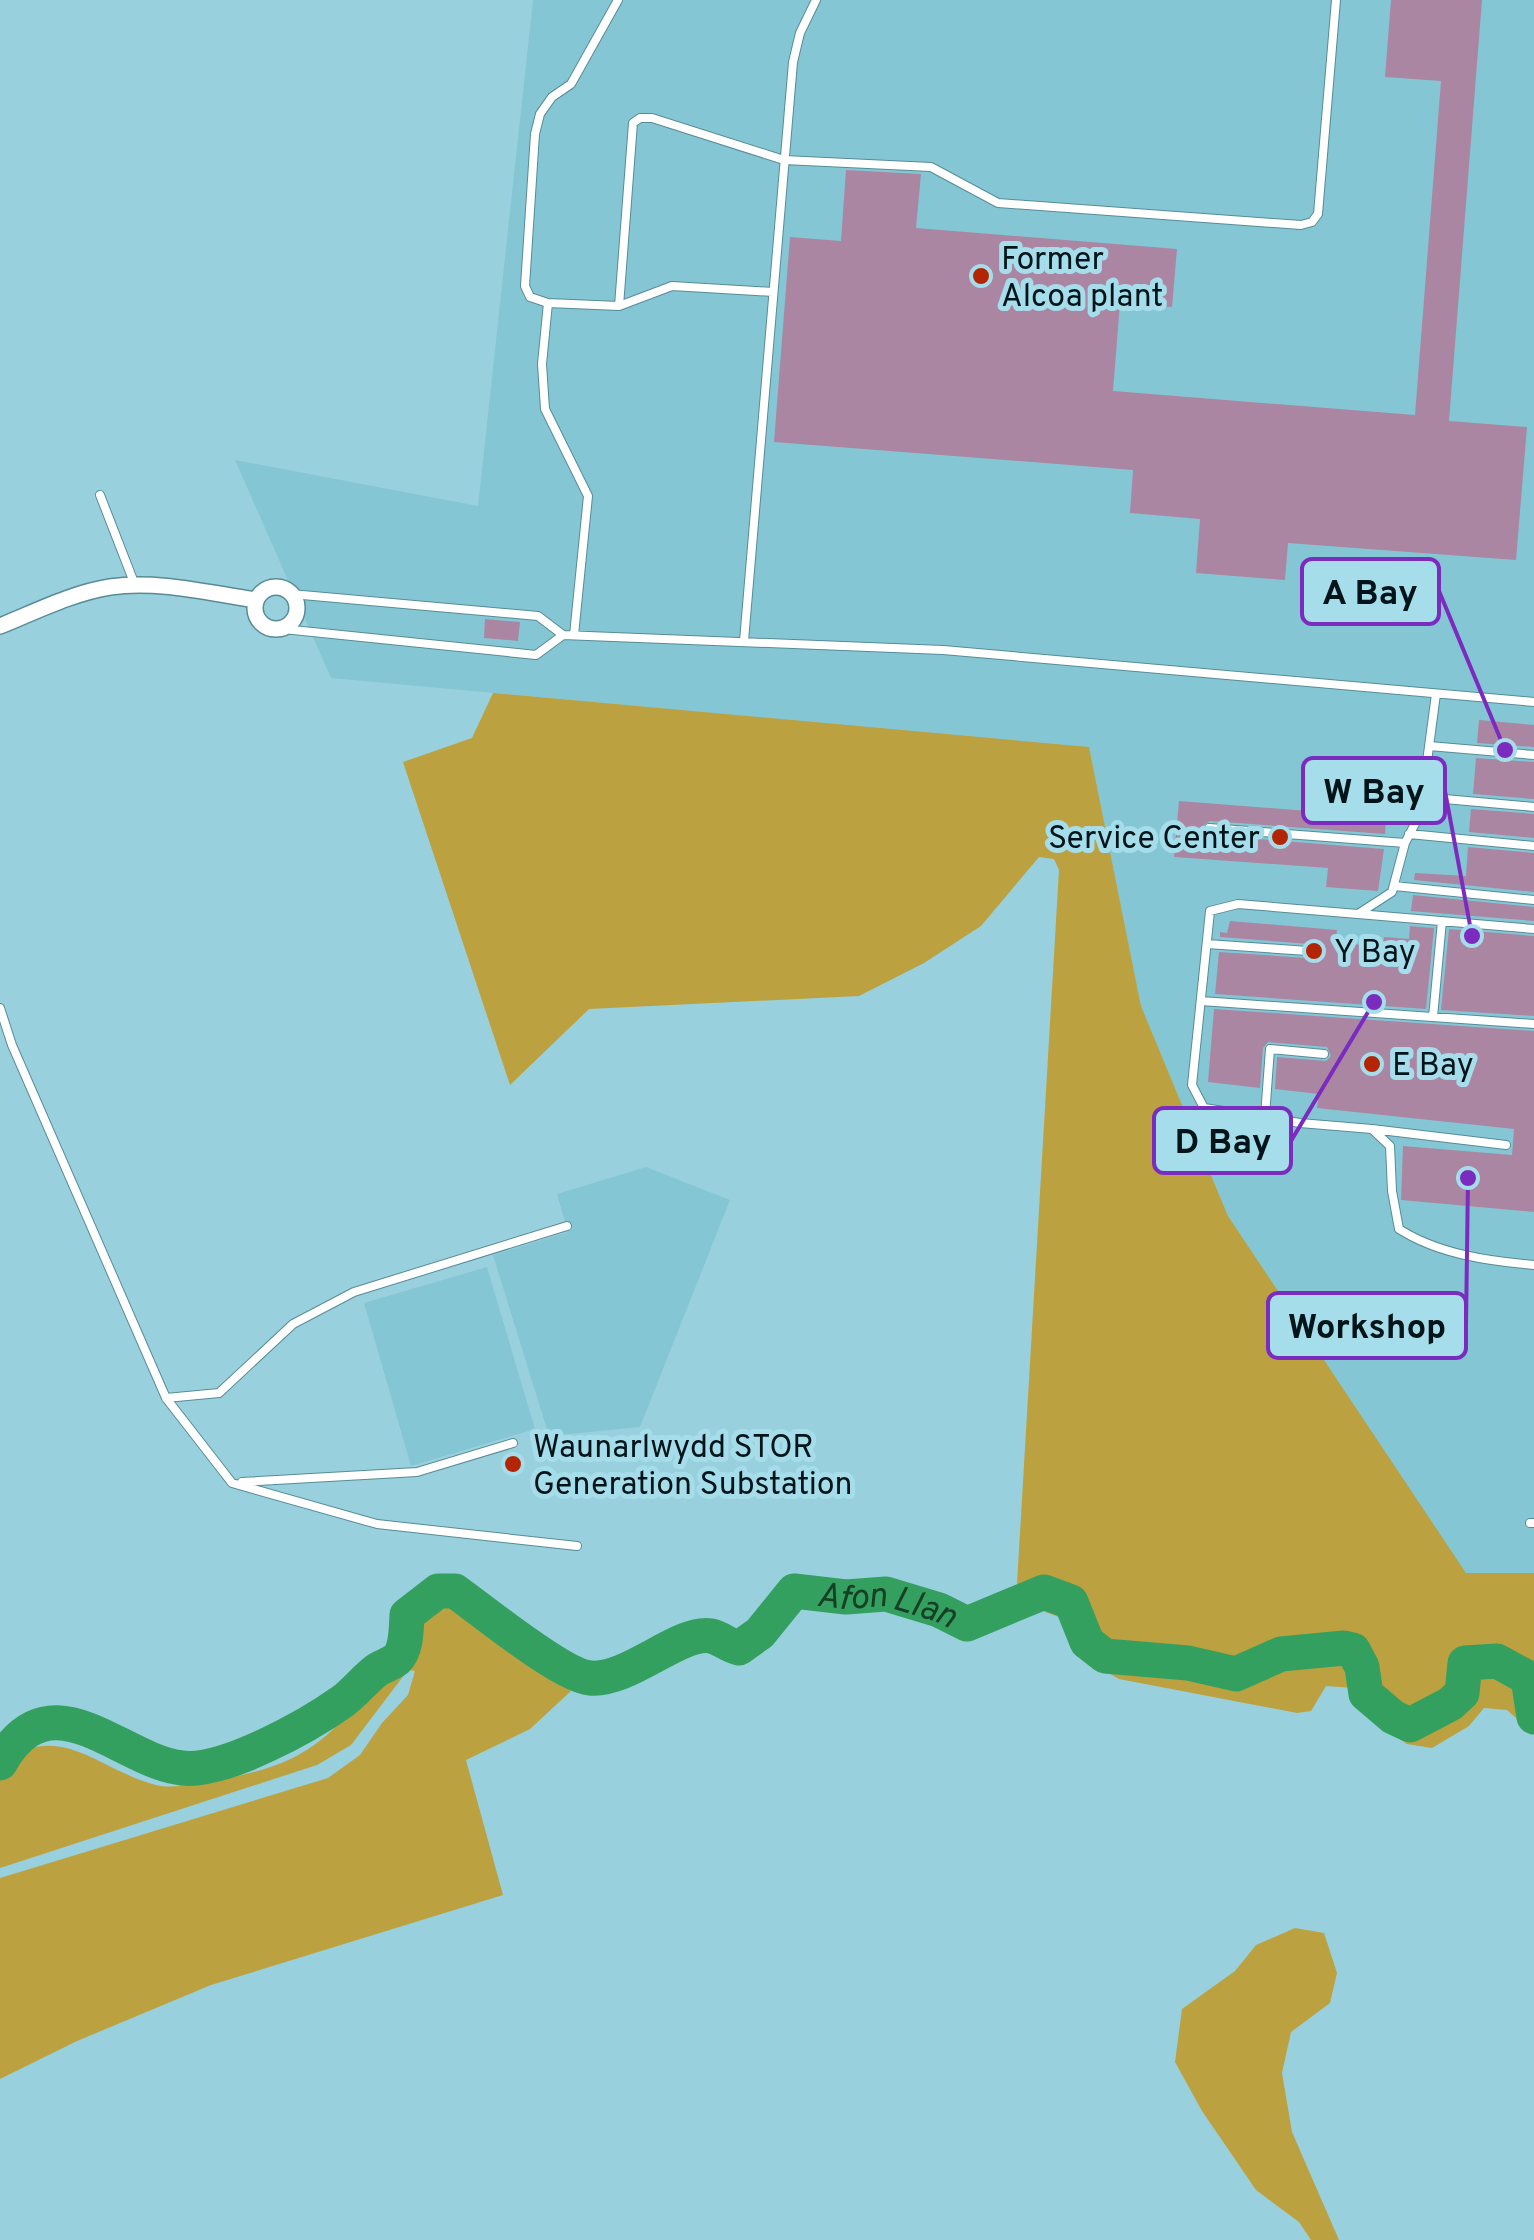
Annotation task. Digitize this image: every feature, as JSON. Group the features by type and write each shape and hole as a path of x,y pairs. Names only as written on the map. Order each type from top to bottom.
{"street":[{"path":"0,626 83,593 134,585 256,600"},
{"path":"274,587 292,594 296,616 283,629 270,629 260,622 256,600 260,592 274,587"}],"lane":[{"path":"618,0 571,84 552,96 540,114 535,134 525,286 530,297 548,303 619,306 672,286 773,292"},
{"path":"744,641 793,62 800,33 816,0"},
{"path":"619,306 633,123 640,118 652,118 784,160 931,167 998,203 1301,226 1312,222 1318,214 1336,0"},
{"path":"548,303 542,364 545,409 588,496 574,635"},
{"path":"100,495 134,585"},
{"path":"292,594 538,616 563,635"},
{"path":"283,629 536,655 563,635 943,650 1534,702"},
{"path":"1358,914 1392,892 1407,838 1420,814 1436,694"},
{"path":"1429,746 1534,756"},
{"path":"1422,797 1534,808"},
{"path":"1209,828 1534,846"},
{"path":"1394,886 1534,900"},
{"path":"1506,1145 1300,1123 1204,1108 1192,1085 1210,911 1238,904 1534,930"},
{"path":"1433,1017 1442,921"},
{"path":"1206,944 1308,951"},
{"path":"1201,1001 1534,1024"},
{"path":"0,1008 12,1045 166,1398 232,1483 377,1524 577,1546"},
{"path":"1265,1116 1270,1049 1324,1054"},
{"path":"1372,1129 1390,1146 1399,1229 1425,1245 1504,1263 1534,1265"},
{"path":"166,1398 219,1393 293,1324 354,1292 567,1226"},
{"path":"232,1483 418,1472 512,1442"}],"shaded area":[{"path":"533,0 1534,0 1534,1573 1466,1574 1228,1216 1141,1006 1089,748 331,678 235,460 478,506"},
{"path":"493,693 1089,747 1141,1006 1228,1216 1466,1573 1534,1573 1534,1734 1507,1710 1484,1708 1469,1726 1432,1748 1407,1744 1366,1715 1355,1688 1326,1686 1311,1711 1297,1713 1119,1679 1077,1655 1059,1617 1037,1609 1015,1618 1059,870 1054,859 1039,857 981,926 924,963 859,996 589,1009 510,1085 403,762 472,738"},
{"path":"646,1167 730,1200 640,1427 549,1436 493,1255 568,1232 557,1194"},
{"path":"487,1267 535,1429 411,1466 364,1303"},
{"path":"440,1604 468,1612 571,1691 530,1729 466,1760 503,1895 211,1985 77,2041 0,2079 0,1878 328,1778 360,1755 408,1695 415,1671 408,1670 351,1745 317,1765 0,1868 0,1764 22,1751 61,1747 135,1778 169,1786 266,1769 307,1750 342,1721 401,1654 426,1610"},
{"path":"1295,1928 1324,1933 1337,1973 1330,2003 1291,2032 1282,2073 1292,2132 1339,2240 1311,2240 1299,2222 1256,2190 1202,2111 1175,2062 1182,2009 1235,1971 1256,1945"}],"building":[{"name":"Former Alcoa plant","path":"1391,0 1482,0 1449,421 1527,427 1516,560 1288,543 1285,580 1196,573 1200,519 1130,513 1133,470 774,442 790,237 841,241 846,170 921,174 916,228 1177,249 1172,307 1120,303 1113,391 1415,415 1441,81 1385,77"},
{"path":"485,619 520,622 518,641 484,638"},
{"path":"1479,720 1534,725 1534,747 1477,743"},
{"path":"1476,758 1534,762 1534,799 1473,794"},
{"name":"Service Center","path":"1179,801 1386,817 1385,834 1210,821 1202,826 1208,835 1384,849 1378,891 1326,887 1328,868 1174,857"},
{"path":"1471,809 1534,814 1534,838 1469,832"},
{"path":"1468,847 1534,853 1534,892 1414,880 1415,873 1466,876"},
{"path":"1413,895 1534,907 1534,921 1411,911"},
{"path":"1230,921 1337,930 1335,943 1383,946 1384,937 1409,939 1410,926 1434,928 1426,1009 1215,994 1219,952 1307,958 1315,952 1309,944 1220,937 1220,932 1227,933"},
{"path":"1449,929 1534,936 1534,1016 1441,1010"},
{"name":"E Bay","path":"1214,1009 1534,1031 1534,1212 1401,1200 1403,1146 1512,1155 1514,1129 1317,1108 1319,1094 1275,1089 1277,1057 1326,1061 1331,1056 1327,1047 1268,1042 1263,1048 1260,1088 1208,1082"}],"waterway":[{"name":"Afon Llan","path":"0,1763 20,1737 41,1725 63,1723 182,1768 200,1768 242,1756 328,1711 377,1670 397,1659 404,1644 407,1615 438,1591 455,1591 542,1655 590,1678 621,1672 698,1636 715,1637 739,1648 760,1633 794,1591 846,1597 886,1594 939,1610 967,1624 1044,1592 1071,1602 1087,1642 1105,1656 1188,1663 1236,1674 1281,1654 1353,1650 1362,1667 1366,1694 1393,1717 1410,1725 1450,1704 1462,1693 1465,1663 1497,1661 1528,1678 1534,1717"}],"place":[{"name":"Former Alcoa plant","path":"981,276"},
{"name":"A Bay","path":"1505,750"},
{"name":"Service Center","path":"1280,837"},
{"name":"W Bay","path":"1472,936"},
{"name":"Y Bay","path":"1314,951"},
{"name":"D Bay","path":"1374,1002"},
{"name":"E Bay","path":"1372,1064"},
{"name":"Workshop","path":"1468,1178"},
{"name":"Waunarlwydd STOR Generation Substation","path":"513,1464"}]}
